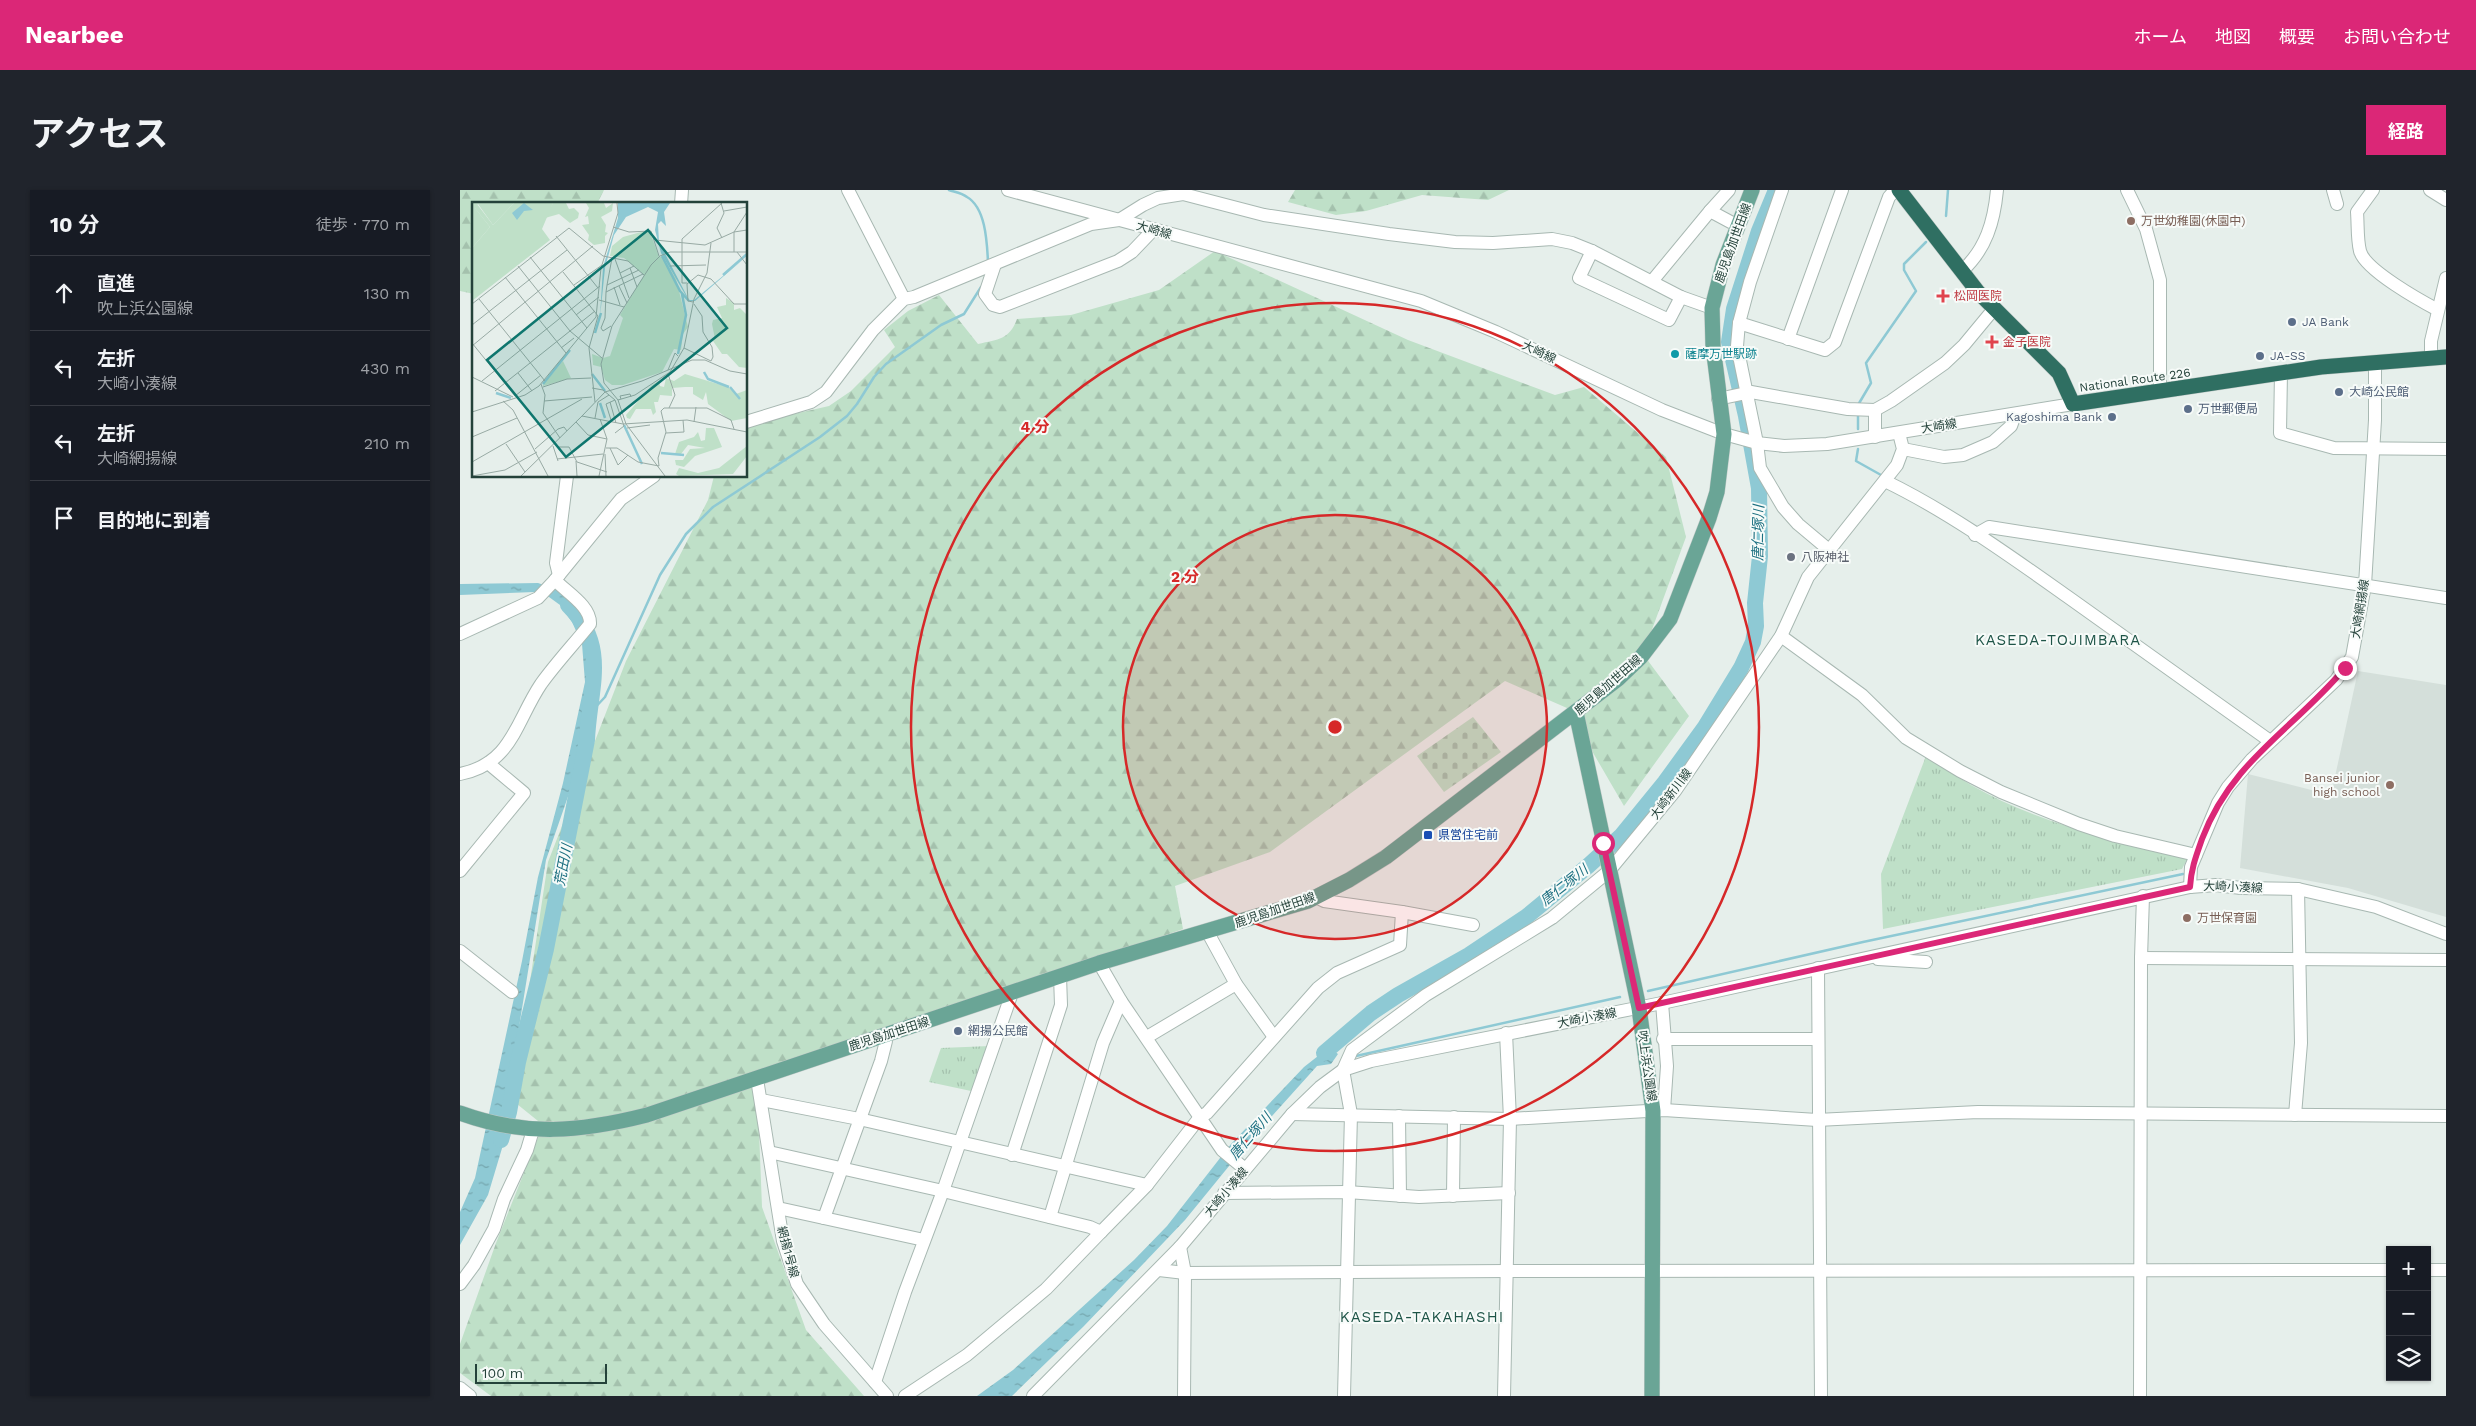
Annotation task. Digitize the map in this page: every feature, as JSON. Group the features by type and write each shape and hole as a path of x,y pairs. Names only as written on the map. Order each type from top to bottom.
{"highway":[{"name":"National Route 226","path":"1899,190 1962,272 1994,310 2059,374 2073,404 2280,372 2438,357"}],"main road":[{"name":"鹿児島加世田線","path":"460,1113 479,1120 527,1129 574,1130 609,1125 647,1115 1060,976 1207,931 1270,914 1316,897 1349,880 1386,857 1618,679 1642,657 1670,619 1709,518 1717,492 1724,434 1735,395 1713,346 1712,308 1723,264 1752,190"},
{"name":"吹上浜公園線","path":"1576,712 1659,1111 1652,1271 1652,1396"},
{"path":"1550,731 1566,731 1582,739"}],"street":[{"path":"848,190 904,299"},
{"name":"大崎線","path":"1008,190 1422,302 1496,332 1662,410 1724,434 1755,442 1802,446 1875,437 2073,404"},
{"path":"1652,280 1729,190"},
{"path":"1782,190 1739,323 1735,395 1755,442 1760,468 1783,507 1798,524 1829,550"},
{"path":"1788,339 1842,190"},
{"path":"1739,323 1825,350 1834,342 1889,197 1895,190"},
{"path":"1962,272 1983,247 1993,222 1997,190"},
{"path":"2127,190 2146,229 2160,280 2160,392"},
{"path":"2333,190 2337,204"},
{"path":"2373,190 2357,212 2360,253 2378,272 2408,294 2438,310"},
{"path":"2430,190 2446,200"},
{"path":"748,421 811,402 826,392 874,330 904,299 914,297 1091,224 1120,220 1158,198 1184,192 1264,215 1389,234 1455,242 1493,243 1552,239 1572,243 1652,280 1680,296 1712,308"},
{"path":"1710,212 1738,226"},
{"path":"995,264 985,294 993,305 1000,307 1118,261 1132,252 1153,230"},
{"path":"1592,251 1580,278 1669,320 1680,296"},
{"path":"2438,357 2431,341 2446,278"},
{"path":"1735,395 1848,409 1875,410 1891,401 1945,362 1964,345 1994,310"},
{"name":"大崎網揚線","path":"2190,887 2191,867 2218,803 2228,787 2270,741 2345,668 2352,657 2365,586 2375,362"},
{"path":"2280,372 2280,433 2334,448 2446,449"},
{"path":"1875,410 1875,437"},
{"path":"1899,433 1903,449 1944,457 1963,455 1994,442 2012,426 2015,415"},
{"name":"大崎新川線","path":"1343,1070 1352,1050 1385,1024 1426,995 1552,918 1608,867 1676,791 1780,636 1808,578 1886,481 1897,465 1903,449"},
{"path":"460,774 488,764 504,750 542,684 590,624 590,618 582,606 556,579 556,563 566,478"},
{"path":"460,634 538,598 556,579 621,499 651,478"},
{"path":"1886,481 1926,501 1975,535 2000,548 2270,741"},
{"path":"1975,535 1990,527 2446,598"},
{"path":"1780,636 1862,695 1906,738 1960,771 2001,792 2079,824 2115,836 2196,855"},
{"path":"460,871 524,793 488,764"},
{"name":"大崎小湊線","path":"1033,1396 1180,1247 1224,1193 1241,1166 1320,1087 1343,1070 1371,1061 1639,1008 2190,887 2216,885 2241,888 2298,889 2376,907 2446,934"},
{"path":"2295,1115 2302,1043 2298,889"},
{"path":"2140,1396 2141,958 2143,896"},
{"path":"1316,897 1324,901 1402,912 1473,925"},
{"path":"905,1396 967,1355 1046,1289 1147,1185 1200,1117 1207,1113 1311,996 1337,973 1400,945 1402,912"},
{"path":"1207,931 1236,984 1274,1037"},
{"path":"460,950 512,992"},
{"path":"1863,958 1926,962"},
{"path":"2141,958 2446,960"},
{"path":"1099,964 1121,1001 1222,1150 1241,1166"},
{"path":"1818,968 1817,1120 1821,1270 1821,1396"},
{"path":"1012,1155 1061,1005 1060,976"},
{"path":"1147,1037 1236,984"},
{"path":"875,1382 1012,992"},
{"path":"1050,1217 1103,1043 1121,1001"},
{"path":"1659,1111 1667,1066 1663,1038 1662,1003"},
{"path":"1504,1396 1510,1119 1506,1033"},
{"path":"824,1218 880,1061 886,1042 882,1035"},
{"path":"1663,1038 1818,1039"},
{"path":"1343,1070 1350,1114 1344,1396"},
{"name":"網揚1号線","path":"757,1078 787,1258 797,1284 824,1324 887,1396"},
{"path":"761,1100 858,1119 1147,1185"},
{"path":"1292,1114 1510,1119 1659,1111 1817,1120 1978,1112 2446,1116"},
{"path":"1399,1116 1400,1196"},
{"path":"1453,1196 1454,1117"},
{"path":"461,1280 474,1265 494,1229 504,1198 527,1150 527,1129"},
{"path":"769,1152 943,1191 1050,1217 1101,1232"},
{"path":"1224,1193 1347,1192 1400,1196 1509,1194"},
{"path":"778,1208 924,1240"},
{"path":"1180,1247 1185,1274 1184,1396"},
{"path":"1159,1270 1185,1274 1507,1270 2386,1270"},
{"path":"2431,1270 2446,1270"},
{"path":"460,1388 470,1396"}],"shaded area":[{"name":"Bansei junior high school","path":"2358,671 2446,685 2446,917 2348,888 2240,868 2248,774 2331,795"}],"green space":[{"path":"460,190 604,190 598,202 472,202 472,294 460,291"},
{"path":"1295,190 1509,190 1488,200 1422,195 1366,211 1336,215 1288,202"},
{"path":"1215,251 1408,340 1555,395 1584,387 1666,457 1686,537 1643,654 1689,716 1624,806 1567,708 1505,681 1270,852 1175,886 1183,929 757,1079 762,1207 806,1330 864,1396 491,1396 460,1373 460,1344 496,1243 543,1125 512,1100 548,862 626,661 708,500 714,478 748,478 748,425 829,406 851,391 895,347 884,330 908,311 939,295 978,344 1007,335 1017,319 1071,315 1159,290"},
{"path":"1473,717 1501,752 1444,792 1417,756"},
{"path":"1926,756 1971,785 2022,810 2076,829 2187,859 2182,869 1883,929 1881,874"},
{"path":"990,1046 971,1091 929,1082 941,1048"}],"water":[{"path":"538,583 556,589 580,614 589,642 590,686 572,785 546,860 509,1089 503,1145 488,1195 460,1245 460,1212 475,1178 522,961 538,877 563,783 585,682 582,644 572,622 560,605 549,597 535,592 460,595 460,584"},
{"path":"1341,1038 1334,1051 1338,1054 1331,1064 1317,1066 1247,1144 1185,1220 1084,1326 1012,1396 977,1396 1013,1370 1134,1260 1167,1226 1231,1144 1304,1067"}],"waterway":[{"path":"949,190 965,196 978,209 984,226 988,262"},
{"name":"唐仁塚川","path":"1324,1053 1371,1013 1398,995 1469,955 1526,917 1621,836 1665,782 1705,727 1741,668 1753,642 1756,626 1755,603 1760,556 1759,488 1746,416 1729,342 1734,309 1759,231 1776,190"},
{"path":"1946,216 1948,190"},
{"path":"1858,405 1871,383 1866,363 1916,291 1904,270 1904,264 1926,242"},
{"path":"590,713 605,697 660,575 686,534 713,507 820,437 847,416 874,377 886,364 941,325 964,314 981,287"},
{"path":"1858,413 1858,429"},
{"path":"1858,449 1856,461 1881,475"},
{"name":"荒田川","path":"501,1140 546,949 587,740 593,686 593,653 589,637 581,621 568,605"},
{"path":"1648,991 1863,942 2183,874"},
{"path":"1356,1056 1620,997"}],"place":[{"name":"万世幼稚園(休園中)","path":"2131,221"},
{"name":"松岡医院","path":"1943,296"},
{"name":"JA Bank","path":"2292,322"},
{"name":"金子医院","path":"1992,342"},
{"name":"薩摩万世駅跡","path":"1675,354"},
{"name":"JA-SS","path":"2260,356"},
{"name":"大崎公民館","path":"2339,392"},
{"name":"万世郵便局","path":"2188,409"},
{"name":"Kagoshima Bank","path":"2112,417"},
{"name":"八阪神社","path":"1791,557"},
{"name":"Bansei junior high school","path":"2390,785"},
{"name":"県営住宅前","path":"1428,835"},
{"name":"万世保育園","path":"2187,918"},
{"name":"網揚公民館","path":"958,1031"}],"district":[{"name":"KASEDA-TOJIMBARA","path":"2058,640"},
{"name":"KASEDA-TAKAHASHI","path":"1422,1317"}],"route":[{"path":"1603,843 1639,1008 2190,887 2191,867 2205,831 2228,787 2238,773 2336,680 2345,668"}]}
